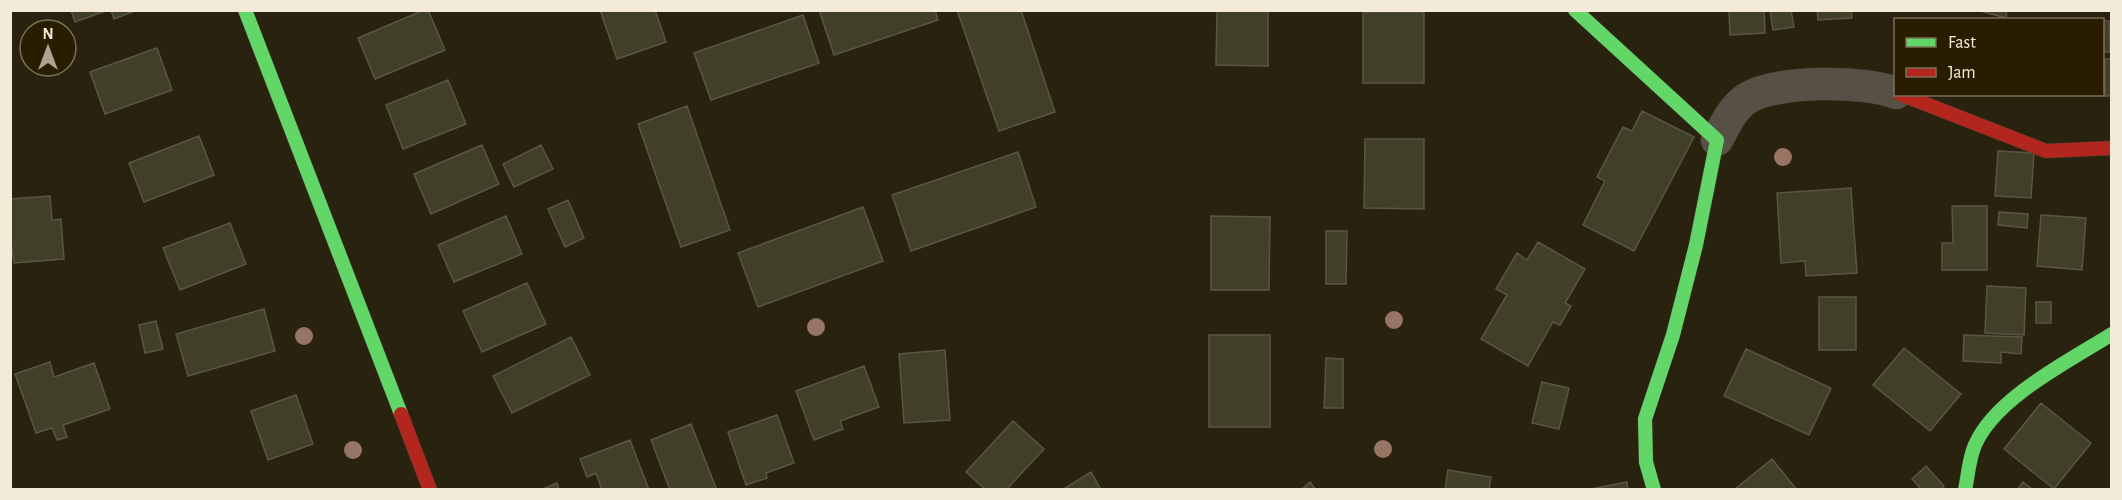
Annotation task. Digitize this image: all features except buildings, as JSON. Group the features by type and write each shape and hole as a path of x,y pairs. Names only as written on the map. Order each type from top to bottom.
{"street":[{"path":"245,10 430,489"},
{"path":"1575,10 1717,140"},
{"path":"1654,489 1646,462 1645,419 1673,335 1694,256 1717,140 1734,110 1747,98 1767,90 1817,84 1865,84 1894,92"},
{"path":"1905,96 2046,151 2112,148"},
{"path":"1965,489 1974,446 1990,419 2018,393 2112,334"}],"traffic: fast":[{"path":"245,10 401,414"},
{"path":"1575,10 1717,140 1696,245 1673,335 1645,419 1646,462 1654,490"},
{"path":"1965,490 1975,445 1985,428 1999,412 2035,382 2112,334"}],"traffic: jam":[{"path":"1905,96 2046,151 2112,148"},
{"path":"401,414 430,490"}]}
